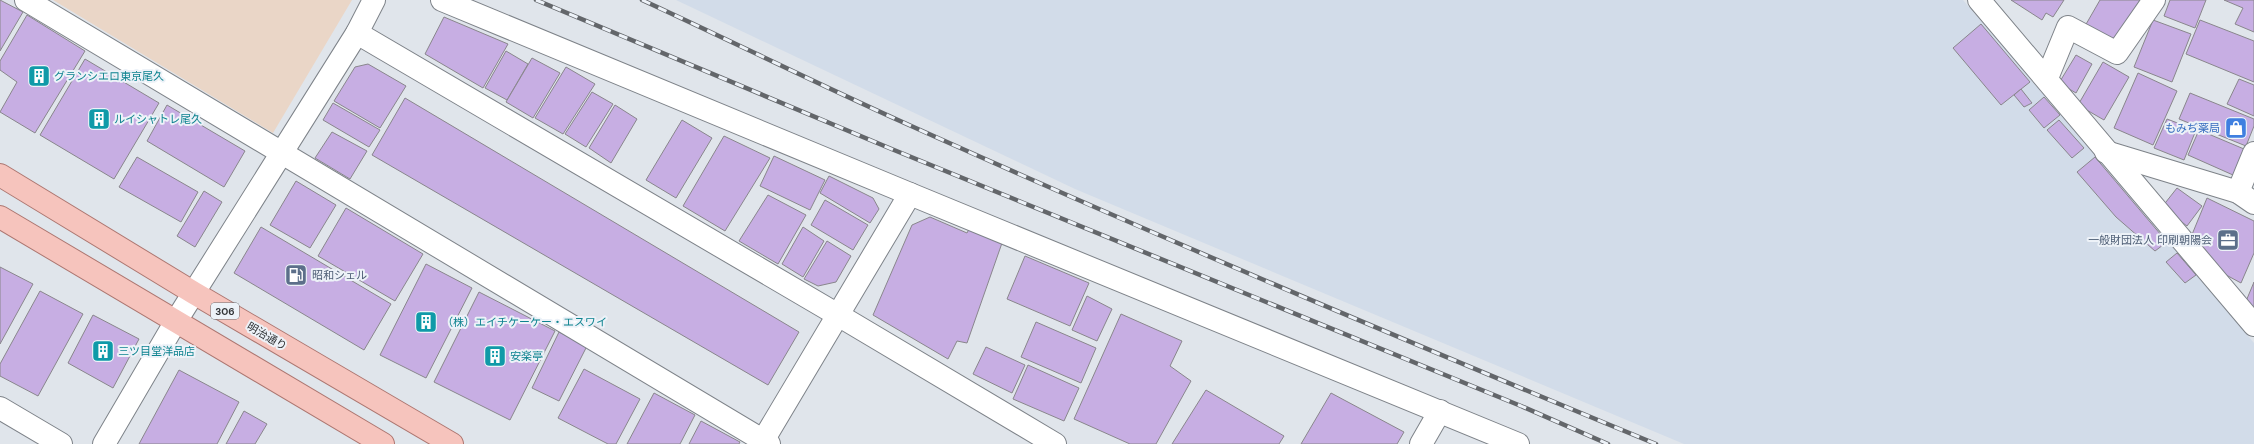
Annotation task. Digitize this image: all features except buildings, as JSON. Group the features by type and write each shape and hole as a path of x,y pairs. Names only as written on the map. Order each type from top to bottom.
{"main road":[{"name":"明治通り","path":"0,176 194,293 452,444"},
{"path":"0,217 383,444"}],"street":[{"path":"26,0 765,443 838,315 910,194"},
{"path":"104,444 176,321 357,33 374,0"},
{"path":"442,0 1518,444"},
{"path":"2047,78 2068,27 2118,53 2154,0"},
{"path":"1980,1 2047,78 2106,152 2254,325"},
{"path":"357,33 838,315 1054,444"},
{"path":"2106,152 2246,198 2254,153"},
{"path":"0,408 61,444"},
{"path":"1421,444 1440,411"}],"shaded area":[{"path":"53,0 352,0 273,133"},
{"path":"676,0 1963,0 2254,343 2254,444 1684,444 1075,189"}],"railway":[{"path":"536,0 894,150 1521,406 1608,444"},
{"path":"642,0 876,110 1188,248 1656,444"}],"place":[{"name":"グランシエロ東京尾久","path":"39,76"},
{"name":"ルイシャトレ尾久","path":"99,119"},
{"name":"もみぢ薬局","path":"2236,128"},
{"name":"一般財団法人 印刷朝陽会","path":"2228,240"},
{"name":"昭和シェル","path":"296,275"},
{"name":"（株）エイチケーケー・エスワイ","path":"426,322"},
{"name":"三ツ目堂洋品店","path":"103,351"},
{"name":"安楽亭","path":"495,356"}]}
